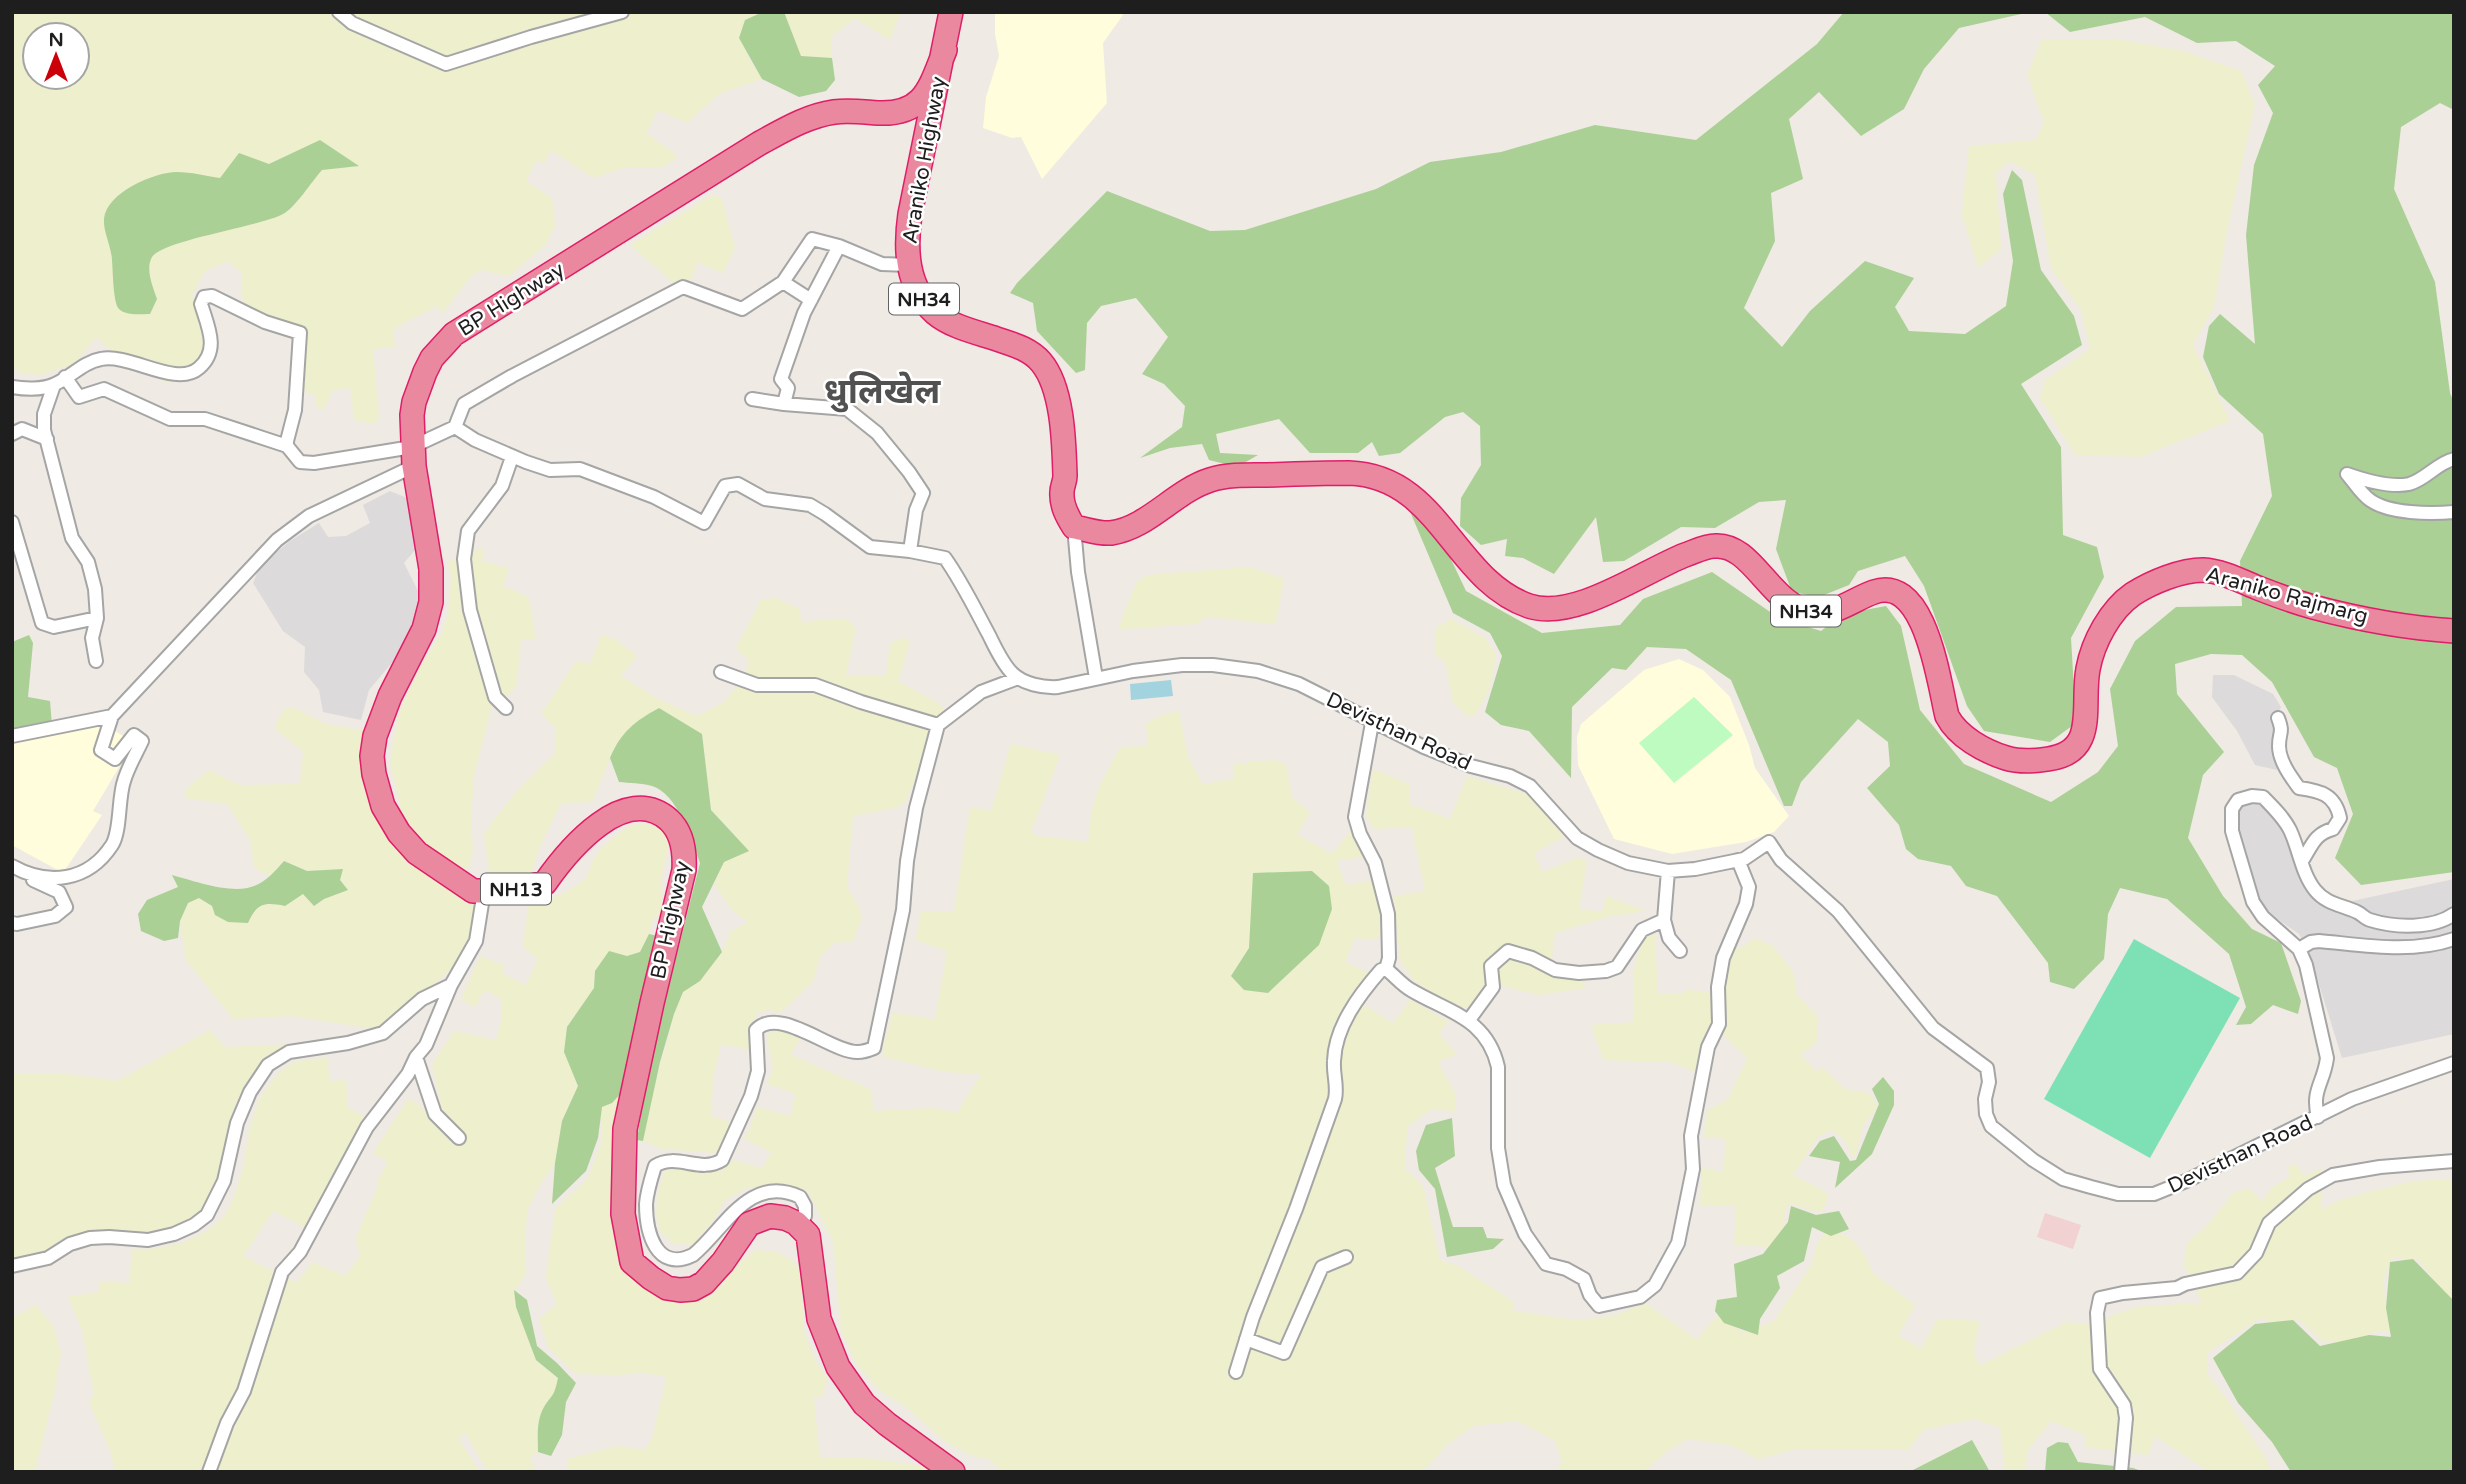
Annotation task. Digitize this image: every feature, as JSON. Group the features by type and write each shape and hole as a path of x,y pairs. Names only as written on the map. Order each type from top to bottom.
{"highway":[{"name":"Araniko Highway","path":"951,12 906,239 908,265 918,291 936,313 957,325 1027,350 1042,363 1057,394 1065,479 1063,505 1074,527"},
{"name":"BP Highway","path":"796,1223 770,1216 749,1224 723,1262 704,1283 692,1289 667,1288 632,1262 623,1214 625,1129 684,870 682,839 673,824 662,814 642,808 621,810 566,853 545,883 509,891 473,891 417,853 399,833 383,806 374,774 372,756 375,736 390,696 424,629 431,602 430,569 413,457 412,415 418,388 432,358 454,334 760,143 804,119 839,111 904,112 920,101 945,50"},
{"path":"882,113 900,120 908,128 916,139 922,161"},
{"name":"Araniko Rajmarg","path":"1074,527 1097,533 1120,531 1209,480 1240,475 1353,473 1385,480 1405,490 1433,515 1462,554 1500,592 1543,609 1582,602 1667,562 1703,548 1724,546 1741,555 1787,602 1810,612 1825,612 1877,591 1892,590 1904,596 1920,616 1951,725 1977,744 1997,755 2012,759 2058,758 2074,750 2081,740 2084,727 2087,671 2094,650 2117,608 2149,586 2190,571 2215,572 2312,607 2454,631"},
{"path":"796,1223 808,1235 819,1319 838,1367 864,1404 953,1472"}],"street":[{"path":"339,12 352,23 446,64 622,12"},
{"path":"28,875 45,879 72,877 96,862 114,843 124,781 142,741 134,735 115,759 101,750 112,716 277,540 309,516 413,457 455,427 464,404 683,287 742,309 783,282 812,239 839,246 882,264 908,265"},
{"path":"785,404 788,388 781,379 811,300 839,246"},
{"path":"783,282 811,300"},
{"path":"12,387 23,389 54,385 92,360 112,357 176,375 196,371 208,359 212,342 201,304 204,298 212,296 265,322 300,333 295,410 288,446"},
{"path":"65,377 79,397 104,389 170,419 205,419 288,446 300,462 413,457"},
{"path":"54,385 44,414 47,439 72,538 89,562 95,589 97,618 92,638 96,661"},
{"path":"752,399 847,409 877,433 923,493 916,510 910,551"},
{"path":"455,427 475,440 512,457 550,470 580,469 654,497 704,523 725,486 738,484 765,499 810,505 870,547 944,558 956,573 998,652 1018,678 981,692 937,724 916,808 907,861 903,910 874,1048 856,1053 778,1021 761,1025 756,1030 758,1072 751,1096 722,1160 713,1165 702,1166 668,1160 655,1167 649,1183 646,1203 648,1230 659,1253 674,1260 693,1255 735,1209 762,1194 782,1191 800,1197 805,1206 805,1216 796,1223"},
{"path":"12,435 22,429 47,439"},
{"path":"506,708 495,697 470,610 464,559 468,531 502,486 512,457"},
{"path":"2454,459 2445,461 2410,484 2370,482 2347,474 2370,500 2385,506 2403,511 2454,512"},
{"path":"12,522 42,623 54,627 97,618"},
{"path":"1074,527 1078,572 1096,678"},
{"name":"Devisthan Road","path":"1018,678 1047,688 1133,671 1182,665 1239,667 1275,675 1299,684 1424,747 1471,766 1510,776 1530,786 1577,838 1628,863 1668,872 1738,860 1769,842 1781,860 1838,911 1933,1028 1987,1068 1989,1082 1984,1100 1991,1126 2033,1160 2063,1179 2118,1194 2154,1194 2186,1181 2352,1099 2454,1063"},
{"path":"721,672 757,685 814,685 937,724"},
{"path":"12,736 112,716"},
{"path":"2278,718 2283,730 2279,747 2291,777 2299,788 2318,791 2330,797 2336,804 2340,818 2333,829 2313,839 2312,847 2302,861"},
{"path":"1372,723 1355,817 1360,834 1375,863 1388,914 1389,958 1386,969"},
{"path":"2318,1117 2315,1094 2325,1073 2327,1058 2306,965 2299,948 2263,917 2253,902 2232,831 2232,810 2238,800 2252,796 2263,797 2289,827 2314,889 2332,904 2358,912 2369,920 2420,925 2444,921 2454,914"},
{"path":"1386,969 1408,989 1469,1020 1482,1031 1496,1055 1498,1148 1503,1185 1532,1246 1546,1264 1566,1269 1584,1279 1590,1295 1599,1306 1640,1297 1656,1285 1678,1243 1693,1168 1690,1136 1708,1047 1719,1024 1718,987 1723,958 1746,904 1748,887 1738,860"},
{"path":"12,866 35,882 59,892 66,907 55,916 12,923"},
{"path":"1668,872 1664,920 1669,938 1680,951"},
{"path":"209,1472 244,1391 282,1272 300,1252 367,1127 408,1074 416,1056 433,1032 451,985 476,941 484,891"},
{"path":"1469,1020 1493,987 1491,966 1508,951 1532,958 1555,970 1579,973 1606,971 1617,967 1642,930 1664,920"},
{"path":"2299,948 2319,941 2403,948 2425,947 2454,939"},
{"path":"1236,1372 1335,1099 1338,1087 1334,1058 1345,1021 1362,992 1381,970 1386,969"},
{"path":"12,1266 48,1258 70,1244 90,1238 148,1240 174,1234 194,1225 207,1215 225,1181 237,1123 250,1092 268,1065 289,1052 348,1044 383,1033 422,999 451,985"},
{"path":"416,1056 435,1114 459,1138"},
{"path":"2121,1472 2126,1418 2124,1405 2100,1369 2097,1313 2100,1298 2177,1288 2237,1273 2256,1253 2269,1223 2308,1189 2333,1175 2381,1167 2454,1161"},
{"path":"1246,1339 1284,1353 1322,1267 1346,1257"}],"shaded area":[{"path":"995,12 1119,12 1123,15 1103,43 1107,103 1042,179 1021,137 1012,138 983,128 986,97 999,56"},
{"path":"390,491 412,500 420,544 404,563 421,597 406,646 369,690 361,720 323,712 319,690 304,672 305,647 283,631 253,583 260,566 290,541 319,523 328,537 346,536 370,523 363,505"},
{"path":"1679,659 1703,670 1730,697 1755,768 1789,816 1774,832 1746,842 1672,854 1614,839 1578,765 1577,737 1581,724 1644,670"},
{"path":"2213,675 2234,675 2273,694 2281,707 2273,724 2277,770 2255,765 2237,731 2212,697"},
{"path":"106,726 134,742 93,811 102,815 63,873 12,845 12,739"},
{"path":"2251,800 2262,801 2278,817 2329,906 2454,879 2454,1034 2342,1058 2310,955 2299,934 2279,920 2266,915 2253,893 2238,841 2236,810"},
{"path":"2045,1213 2081,1225 2073,1249 2037,1237"}],"green space":[{"path":"12,12 763,12 745,20 748,57 762,79 719,94 687,123 658,110 646,133 678,156 664,167 627,167 593,178 551,150 544,163 536,161 526,181 552,198 555,226 546,244 509,276 481,270 471,276 442,314 437,306 393,329 395,347 373,349 379,419 373,424 354,420 350,387 333,390 324,409 317,408 315,395 303,391 289,363 299,360 302,331 256,315 242,299 241,272 227,261 205,271 192,294 207,343 192,377 167,383 126,364 96,337 74,364 40,375 21,373 12,367"},
{"path":"763,12 784,12 801,56 832,58 835,80 826,91 799,97 762,79 739,38 745,20"},
{"path":"780,12 901,12 890,40 855,18 831,37 832,58 801,56 784,13"},
{"path":"1844,12 2030,12 1959,28 1924,69 1904,109 1861,136 1819,92 1789,119 1803,179 1771,193 1775,241 1744,308 1782,347 1810,311 1865,261 1914,278 1895,307 1909,331 1965,334 2006,306 2013,261 2003,194 2012,170 2022,180 2041,270 2074,316 2082,345 2021,384 2061,447 2063,535 2097,547 2104,577 2071,638 2076,723 2050,742 1984,731 1967,706 1924,586 1905,556 1858,571 1849,585 1819,597 1792,592 1776,549 1786,500 1759,502 1715,528 1681,527 1624,561 1603,562 1596,517 1554,574 1523,558 1505,556 1507,539 1481,545 1460,526 1461,498 1481,465 1480,426 1463,412 1445,417 1400,453 1379,456 1372,442 1358,453 1310,453 1279,419 1216,434 1220,453 1258,455 1237,467 1209,460 1202,444 1170,448 1140,458 1182,427 1185,406 1164,384 1142,374 1168,337 1136,298 1101,306 1087,323 1085,370 1076,373 1037,331 1033,303 1010,293 1107,191 1210,231 1245,230 1376,189 1430,162 1501,152 1595,125 1696,140 1817,44"},
{"path":"2045,12 2454,12 2454,110 2440,103 2401,127 2394,189 2435,282 2450,393 2454,403 2454,872 2361,885 2335,858 2353,814 2337,768 2314,757 2272,682 2242,655 2211,654 2175,664 2177,694 2224,752 2203,775 2188,838 2223,896 2252,929 2281,943 2301,1001 2298,1014 2273,1005 2251,1024 2236,1025 2246,1007 2229,954 2167,899 2120,888 2108,914 2104,959 2074,989 2050,982 2048,963 1997,896 1966,886 1951,866 1918,859 1906,849 1899,825 1867,788 1890,766 1888,742 1858,719 1801,782 1792,806 1784,806 1731,680 1686,649 1647,647 1626,670 1612,668 1572,707 1571,778 1529,731 1501,725 1485,712 1502,656 1490,633 1453,613 1406,502 1439,534 1466,591 1542,633 1620,625 1643,599 1712,572 1779,618 1821,631 1843,614 1886,606 1901,626 1920,710 1964,764 2051,802 2098,772 2118,746 2110,689 2135,641 2176,607 2242,606 2240,561 2272,496 2263,434 2219,394 2203,357 2209,326 2220,314 2255,344 2246,235 2254,165 2273,113 2258,85 2275,66 2236,41 2197,43 2145,17 2070,32"},
{"path":"2042,39 2122,40 2183,51 2241,71 2255,104 2227,231 2214,307 2193,345 2230,421 2140,457 2075,455 2040,398 2044,381 2090,349 2081,310 2051,268 2035,175 2010,161 1996,173 2001,249 1978,268 1962,214 1969,146 2036,140 2044,122 2027,75"},
{"path":"320,140 359,166 322,170 283,214 192,239 160,251 152,257 149,267 157,299 150,314 129,314 119,309 114,294 112,256 104,219 113,201 122,193 144,180 167,173 220,178 239,153 269,164"},
{"path":"712,195 721,197 735,248 723,273 697,262 692,279 676,285 630,245"},
{"path":"484,547 482,561 509,568 503,586 529,597 536,640 521,640 517,684 509,695 490,694 492,705 474,776 471,822 473,848 469,868 465,869 432,850 402,816 390,762 399,712 420,667 443,630 448,613 451,578 448,562"},
{"path":"1250,567 1284,579 1276,622 1272,624 1210,617 1197,624 1121,629 1119,626 1136,583 1147,575"},
{"path":"776,598 799,609 802,623 847,619 856,628 846,675 886,676 890,644 903,637 910,642 898,681 938,703 944,710 906,802 895,808 853,816 847,887 858,905 862,919 853,941 834,943 820,957 813,982 781,1012 758,1012 753,1022 751,1050 721,1044 713,1080 711,1116 735,1124 723,1147 715,1153 662,1149 643,1141 649,1107 674,1014 683,992 700,981 722,952 731,931 748,922 731,909 714,884 724,862 732,832 711,810 702,734 617,742 592,802 561,803 537,853 533,870 517,882 499,883 489,871 484,833 516,792 556,752 555,727 541,714 576,661 590,664 601,635 615,639 637,656 621,676 658,699 697,716 724,702 743,679 749,661 736,648 761,600"},
{"path":"1452,619 1486,638 1495,653 1489,690 1475,715 1469,717 1453,703 1445,661 1435,655 1435,628"},
{"path":"29,635 33,643 28,697 50,701 52,726 12,729 12,642"},
{"path":"1694,697 1733,735 1674,783 1639,743"},
{"path":"293,707 326,724 365,731 377,807 479,902 473,936 452,968 387,1027 363,1027 292,1016 233,1019 186,960 180,921 189,903 199,898 212,906 255,909 268,903 285,906 303,894 314,906 348,890 340,880 342,869 307,871 284,861 271,876 254,868 250,840 227,804 185,798 185,790 209,770 240,785 300,784 303,751 274,728 283,710"},
{"path":"659,708 702,734 711,810 749,851 724,862 702,907 722,952 700,981 683,992 660,1062 643,1141 637,1140 648,1068 700,863 682,818 669,798 652,786 619,782 610,758 630,728"},
{"path":"1179,711 1188,757 1203,784 1234,779 1233,764 1273,760 1286,764 1292,797 1310,813 1297,834 1332,854 1353,828 1369,856 1336,861 1346,885 1377,880 1381,935 1375,940 1355,938 1345,962 1369,973 1349,996 1393,1023 1410,1000 1448,1021 1439,1034 1457,1054 1438,1062 1456,1095 1455,1111 1432,1109 1407,1127 1405,1169 1423,1186 1440,1260 1458,1266 1514,1302 1514,1311 1578,1320 1613,1316 1646,1303 1697,1340 1716,1317 1729,1319 1742,1334 1774,1321 1811,1265 1818,1242 1827,1231 1843,1234 1856,1243 1867,1258 1872,1272 1915,1305 1898,1336 1921,1348 1938,1319 1980,1321 1974,1349 1976,1360 1981,1365 2067,1322 2093,1325 2118,1313 2142,1306 2202,1303 2184,1265 2187,1242 2206,1227 2233,1193 2249,1188 2261,1201 2274,1186 2290,1177 2287,1167 2295,1164 2304,1176 2322,1168 2321,1210 2339,1200 2412,1181 2454,1179 2454,1306 2418,1260 2393,1257 2383,1281 2390,1332 2376,1332 2351,1341 2322,1341 2299,1320 2270,1322 2260,1318 2207,1353 2207,1374 2229,1402 2266,1459 2271,1472 2210,1472 2155,1436 2148,1455 2085,1447 2085,1435 2051,1421 2028,1450 2025,1472 2005,1472 2000,1428 1975,1419 1925,1429 1908,1450 1797,1449 1758,1459 1730,1445 1688,1439 1669,1450 1643,1472 1556,1472 1562,1461 1555,1441 1518,1421 1473,1426 1447,1445 1427,1467 1417,1472 1002,1472 989,1459 972,1456 946,1442 904,1406 879,1390 857,1365 841,1330 833,1242 807,1189 770,1185 744,1189 724,1201 716,1217 693,1245 673,1243 659,1230 656,1213 658,1192 664,1172 674,1167 696,1172 719,1172 733,1160 762,1168 771,1152 743,1138 749,1131 757,1107 790,1116 796,1094 767,1084 773,1070 767,1038 772,1029 783,1028 802,1035 791,1055 872,1090 873,1111 932,1108 957,1113 981,1074 946,1072 884,1057 883,1047 893,1012 935,1020 947,951 916,940 921,912 954,912 970,807 991,811 1011,744 1060,755 1031,832 1037,836 1088,842 1091,813 1098,789 1120,747 1148,746 1146,724 1162,715"},
{"path":"1373,769 1409,784 1410,804 1450,819 1467,776 1529,795 1564,837 1534,853 1542,872 1579,857 1587,862 1579,909 1602,912 1606,896 1646,911 1607,917 1555,933 1551,967 1583,973 1585,988 1539,995 1491,983 1474,1009 1448,1004 1413,980 1400,960 1394,896 1425,891 1412,827 1374,829 1366,815"},
{"path":"646,823 663,829 669,844 662,876 662,913 653,919 640,952 595,971 594,988 567,1026 564,1052 578,1086 562,1121 555,1163 527,1211 526,1274 515,1290 516,1307 536,1360 558,1378 555,1394 544,1408 538,1424 538,1452 530,1457 536,1472 488,1472 465,1433 458,1438 480,1472 115,1472 111,1453 89,1402 94,1394 82,1330 68,1296 98,1293 100,1281 129,1283 132,1250 182,1243 207,1231 222,1219 231,1204 243,1169 249,1131 258,1101 276,1076 291,1063 310,1059 327,1058 330,1081 346,1080 348,1108 369,1119 345,1155 312,1227 308,1229 273,1211 243,1256 296,1283 313,1262 345,1276 360,1256 356,1237 379,1184 377,1181 388,1162 373,1153 408,1099 417,1103 429,1116 441,1104 432,1065 454,1031 496,1040 502,1016 501,999 485,990 475,1007 461,999 480,956 505,966 502,973 526,985 538,959 523,947 528,907 564,893 585,880 601,848 627,827"},
{"path":"284,861 307,871 343,869 340,880 348,890 314,906 303,894 285,906 266,904 255,911 248,923 228,922 215,915 212,906 199,898 188,903 180,921 178,938 164,941 141,931 138,914 147,900 178,887 172,875 213,886 245,888 263,881"},
{"path":"1312,871 1329,886 1332,909 1319,945 1268,993 1244,990 1231,976 1249,948 1253,873"},
{"path":"649,934 658,936 627,1087 612,1103 602,1107 598,1138 586,1171 552,1204 562,1121 578,1086 564,1052 567,1027 594,988 595,971 609,951 627,956 640,952"},
{"path":"1655,934 1658,993 1684,993 1686,990 1712,992 1724,948 1742,947 1755,938 1773,946 1794,973 1796,994 1818,1016 1817,1042 1801,1055 1817,1072 1822,1067 1845,1089 1869,1093 1878,1106 1863,1126 1856,1154 1852,1158 1845,1140 1831,1130 1818,1137 1793,1175 1824,1191 1828,1196 1823,1210 1818,1212 1792,1204 1785,1207 1784,1230 1771,1247 1734,1245 1736,1205 1700,1205 1702,1168 1723,1172 1726,1139 1704,1137 1707,1111 1728,1099 1747,1058 1718,1030 1702,1074 1669,1062 1603,1060 1591,1025 1634,1022 1634,969 1643,938"},
{"path":"2134,939 2240,998 2150,1158 2044,1099"},
{"path":"210,1030 226,1047 314,1043 271,1054 258,1073 214,1199 184,1226 78,1243 12,1269 12,1073 59,1073 117,1081"},
{"path":"1883,1077 1894,1091 1894,1105 1872,1154 1835,1188 1840,1162 1809,1156 1820,1141 1834,1136 1850,1161 1856,1160 1879,1104 1872,1089"},
{"path":"627,1087 623,1234 667,1289 743,1260 755,1250 778,1252 796,1263 801,1275 804,1332 817,1364 827,1378 823,1396 814,1398 820,1458 866,1458 929,1467 937,1472 568,1472 567,1459 619,1446 645,1450 652,1438 667,1377 645,1373 576,1374 548,1347 539,1319 557,1304 546,1278 555,1209 587,1179 601,1144 602,1106"},
{"path":"1452,1118 1455,1156 1435,1168 1453,1227 1483,1227 1487,1238 1504,1239 1493,1249 1447,1257 1435,1189 1419,1170 1416,1151 1426,1125"},
{"path":"1791,1206 1816,1215 1839,1211 1849,1229 1831,1236 1812,1227 1804,1261 1777,1276 1780,1288 1760,1319 1758,1335 1724,1323 1715,1311 1717,1300 1737,1297 1734,1264 1763,1254 1788,1222"},
{"path":"2413,1259 2454,1301 2454,1472 2291,1472 2272,1442 2238,1403 2213,1358 2255,1324 2293,1320 2320,1346 2369,1335 2391,1337 2386,1308 2390,1262"},
{"path":"514,1290 527,1300 537,1346 576,1383 566,1402 562,1435 551,1456 538,1452 538,1429 541,1412 554,1392 558,1378 536,1360 516,1307"},
{"path":"36,1305 54,1327 61,1353 54,1395 35,1472 12,1472 12,1318"},
{"path":"1972,1440 1990,1472 1898,1472 1911,1471"},
{"path":"2058,1442 2068,1443 2078,1462 2133,1468 2144,1472 2045,1472 2047,1448"}],"water":[{"path":"1171,680 1173,696 1131,700 1130,684"}],"district":[{"name":"धुलिखेल","path":"882,391"}]}
